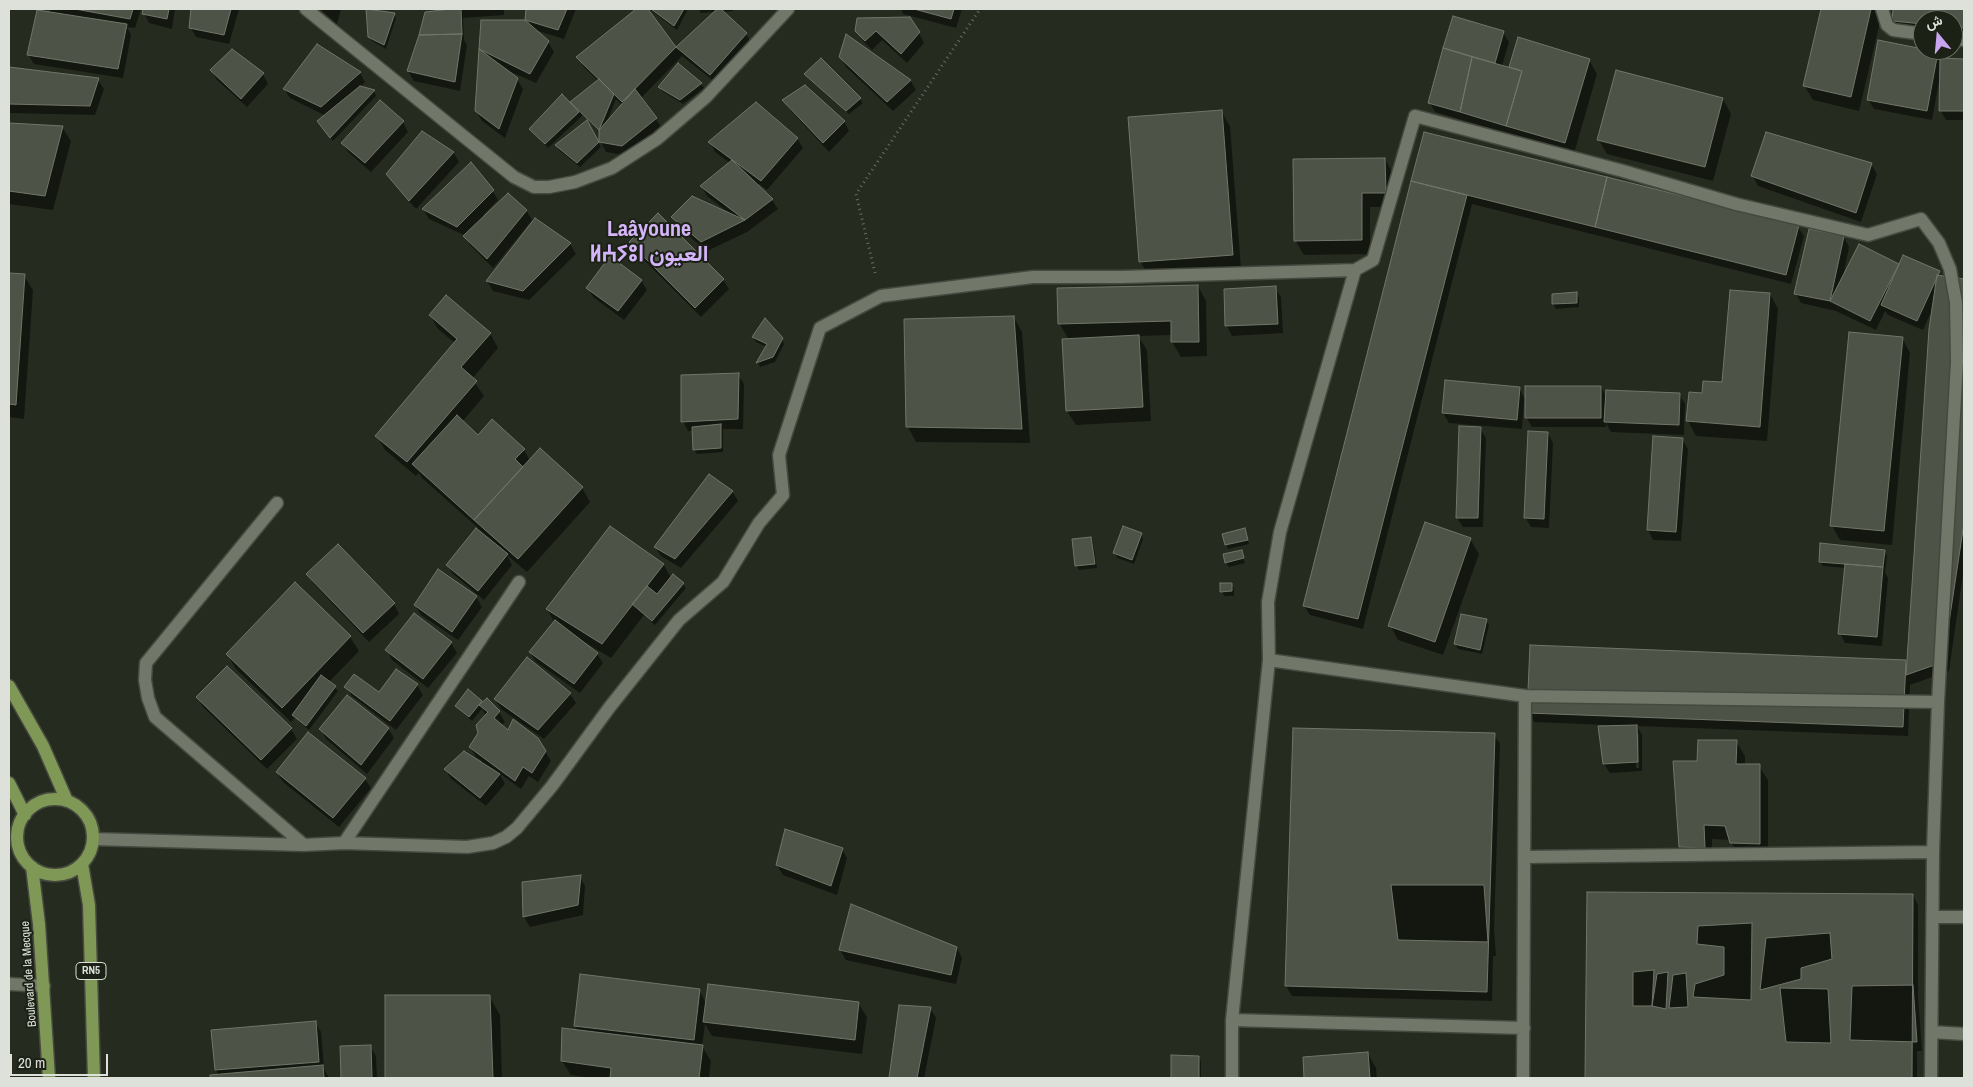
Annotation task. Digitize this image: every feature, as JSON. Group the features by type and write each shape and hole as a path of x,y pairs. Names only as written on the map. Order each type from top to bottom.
{"main road":[{"path":"9,686 43,746 67,801"},
{"path":"9,783 25,815"},
{"path":"56,799 67,801 78,807 86,816 92,827 93,839 88,857 82,864 63,874 52,875 32,867 24,859 18,843 19,825 33,806 44,801 56,799"},
{"name":"RN5","path":"82,864 89,905 94,1078"},
{"name":"Boulevard de la Mecque","path":"32,867 44,986 49,1078"}],"street":[{"path":"306,9 514,177 534,187 549,188 575,182 612,168 657,138 706,97 788,9"},
{"path":"1882,9 1887,25 1893,30 1913,33"},
{"path":"93,839 304,845 344,843 481,846 506,837 517,828 680,620 723,582 759,523 783,495 779,455 820,328 881,296 1033,277 1122,277 1355,270 1373,260 1414,116 1623,171 1736,204 1868,235 1921,219 1939,243 1950,269 1956,302 1957,361 1938,702 1933,852 1932,1078"},
{"path":"1232,1078 1232,1020 1269,660 1268,602 1280,532 1355,270"},
{"path":"277,503 146,663 145,680 148,698 155,717 304,845"},
{"path":"344,843 519,582"},
{"path":"1269,660 1525,696 1938,702"},
{"path":"1523,1078 1525,696"},
{"path":"1524,857 1933,852"},
{"path":"1932,917 1964,917"},
{"path":"9,984 44,986"},
{"path":"1232,1020 1524,1028"},
{"path":"1932,1032 1964,1034"}],"path":[{"path":"881,296 856,194 980,9"}],"building":[{"path":"75,9 133,9 130,19"},
{"path":"143,9 169,9 167,19 142,14"},
{"path":"191,9 231,9 224,35 189,28"},
{"path":"366,9 395,13 384,45 368,37"},
{"path":"461,9 462,34 419,35 425,12"},
{"path":"526,9 567,9 558,30 525,20"},
{"path":"636,9 648,9 676,47 622,102 576,57"},
{"path":"651,9 684,9 674,26"},
{"path":"717,9 721,9 747,33 710,75 676,47"},
{"path":"914,9 954,9 951,19"},
{"path":"1821,9 1871,9 1851,97 1803,86"},
{"path":"1893,9 1964,9 1964,28 1963,10 1913,10 1913,23 1892,21"},
{"path":"37,10 127,24 118,69 27,55"},
{"path":"1453,16 1504,31 1495,63 1443,48"},
{"path":"910,17 920,32 901,54 876,31 865,41 855,31 857,18"},
{"path":"481,20 525,20 549,41 530,74 479,49"},
{"path":"462,34 455,82 407,71 419,35"},
{"path":"846,34 911,80 887,102 839,57"},
{"path":"1518,37 1590,59 1565,143 1506,126 1522,71 1509,67"},
{"path":"1878,40 1913,47 1913,60 1937,60 1927,111 1867,100"},
{"path":"317,44 361,72 321,107 283,89"},
{"path":"1443,48 1472,57 1460,112 1428,103"},
{"path":"232,49 264,73 241,99 210,70"},
{"path":"479,49 518,78 499,129 475,111"},
{"path":"1472,57 1522,71 1506,126 1460,112"},
{"path":"821,58 861,98 846,111 804,74"},
{"path":"1964,59 1964,111 1939,111 1940,60"},
{"path":"678,63 702,83 680,100 658,87"},
{"path":"9,67 99,78 90,106 9,104"},
{"path":"1616,70 1723,98 1705,167 1597,140"},
{"path":"599,79 614,94 599,130 570,102"},
{"path":"805,85 845,121 823,143 782,100"},
{"path":"360,86 375,90 330,138 317,121"},
{"path":"635,89 657,118 622,146 599,142 599,130"},
{"path":"562,94 579,112 545,144 529,129"},
{"path":"380,100 404,121 365,163 341,143"},
{"path":"756,102 798,138 761,181 708,142"},
{"path":"1222,110 1233,255 1139,262 1128,117"},
{"path":"587,120 599,142 577,163 555,145"},
{"path":"9,123 63,126 45,196 9,191"},
{"path":"422,131 454,152 409,201 386,174"},
{"path":"1424,132 1607,177 1595,227 1411,181"},
{"path":"1766,132 1872,163 1856,213 1751,176"},
{"path":"1385,158 1386,193 1362,193 1362,240 1294,241 1293,159"},
{"path":"732,160 773,199 745,220 700,186"},
{"path":"471,162 494,190 457,227 422,209"},
{"path":"1607,177 1799,225 1786,275 1595,227"},
{"path":"1411,181 1467,195 1358,619 1303,606"},
{"path":"508,193 527,210 487,259 463,236"},
{"path":"692,196 745,220 701,242 671,217"},
{"path":"658,213 724,279 695,308 629,242"},
{"path":"535,218 571,243 523,291 486,281"},
{"path":"1809,229 1844,236 1830,301 1794,294"},
{"path":"1859,244 1899,264 1870,321 1830,301"},
{"path":"1903,255 1940,271 1917,321 1881,305"},
{"path":"610,256 642,280 618,311 586,288"},
{"path":"9,273 25,274 16,405 9,404"},
{"path":"1937,275 1964,279 1964,523 1943,662 1906,675 1929,329"},
{"path":"1198,285 1199,342 1171,342 1171,321 1058,324 1057,288"},
{"path":"1276,286 1278,324 1225,326 1224,289"},
{"path":"1730,290 1770,293 1760,427 1686,421 1689,392 1702,393 1703,381 1722,382"},
{"path":"1577,292 1577,303 1552,304 1552,294"},
{"path":"446,295 491,333 461,367 477,381 407,462 375,436 457,339 429,315"},
{"path":"1014,316 1022,429 906,427 904,319"},
{"path":"765,318 783,338 773,357 756,363 767,344 752,337"},
{"path":"1849,332 1903,337 1884,531 1830,526"},
{"path":"1139,335 1143,407 1066,411 1062,339"},
{"path":"739,373 738,419 681,422 681,375"},
{"path":"1445,380 1520,387 1517,420 1442,413"},
{"path":"1525,386 1601,386 1601,418 1525,418"},
{"path":"1606,390 1680,393 1679,425 1604,422"},
{"path":"457,415 478,435 492,419 525,449 515,459 523,467 474,520 412,464"},
{"path":"721,424 721,448 693,450 692,427"},
{"path":"1459,426 1481,427 1478,518 1456,518"},
{"path":"1528,431 1548,432 1544,519 1524,518"},
{"path":"1653,436 1683,438 1676,532 1647,530"},
{"path":"540,448 583,487 518,559 474,520"},
{"path":"709,474 733,491 675,559 654,547"},
{"path":"1425,522 1471,538 1435,642 1388,626"},
{"path":"610,526 664,564 602,644 546,609"},
{"path":"1123,526 1142,533 1132,560 1113,553"},
{"path":"476,528 508,554 478,591 446,565"},
{"path":"1245,528 1248,540 1225,545 1222,534"},
{"path":"1091,537 1095,564 1075,566 1072,539"},
{"path":"1820,543 1885,550 1883,567 1819,562"},
{"path":"338,544 395,603 363,633 306,574"},
{"path":"1242,550 1244,558 1225,563 1223,554"},
{"path":"1845,564 1883,567 1877,637 1838,634"},
{"path":"438,569 477,596 452,632 414,605"},
{"path":"673,574 684,583 652,621 632,604 647,586 657,594"},
{"path":"295,582 351,636 282,708 226,654"},
{"path":"1220,583 1232,583 1232,591 1220,592"},
{"path":"414,613 452,642 423,679 385,650"},
{"path":"1461,614 1487,619 1480,650 1454,644"},
{"path":"555,620 598,653 574,684 529,652"},
{"path":"1530,645 1906,660 1903,727 1527,713"},
{"path":"527,657 571,693 538,730 494,699"},
{"path":"227,666 292,728 261,760 196,697"},
{"path":"396,669 418,684 390,721 344,687 354,674 379,692"},
{"path":"321,675 336,686 306,726 292,715"},
{"path":"468,689 482,701 469,717 455,706"},
{"path":"347,695 389,728 361,765 319,729"},
{"path":"487,698 500,711 494,718 508,730 513,719 538,738 546,751 532,773 523,767 515,781 469,747 478,733 476,725 488,712 479,705"},
{"path":"1637,725 1638,762 1603,764 1598,726"},
{"path":"1293,728 1495,733 1487,992 1285,986"},
{"path":"308,732 366,778 333,818 276,772"},
{"path":"1698,740 1737,740 1736,764 1760,764 1760,844 1730,843 1725,826 1704,825 1705,848 1679,847 1673,761 1697,761"},
{"path":"464,751 500,774 480,798 444,769"},
{"path":"785,829 843,848 831,886 776,865"},
{"path":"581,875 578,905 523,917 522,882"},
{"path":"1391,885 1484,885 1488,942 1398,940"},
{"path":"1587,892 1913,894 1912,1078 1585,1078"},
{"path":"851,904 957,947 951,975 839,950"},
{"path":"1752,923 1751,1000 1693,997 1695,984 1724,975 1724,947 1697,944 1698,926"},
{"path":"1830,933 1832,959 1801,968 1801,979 1760,990 1766,938"},
{"path":"1654,970 1652,1006 1633,1006 1633,972"},
{"path":"1668,972 1666,1009 1652,1006 1657,974"},
{"path":"1686,973 1688,1007 1669,1008 1673,975"},
{"path":"580,974 700,989 694,1040 574,1026"},
{"path":"708,984 859,1002 855,1040 703,1022"},
{"path":"1913,985 1917,1042 1850,1040 1852,986"},
{"path":"1780,988 1828,989 1831,1043 1786,1042"},
{"path":"385,995 490,995 493,1078 385,1078"},
{"path":"899,1005 931,1007 917,1078 889,1078"},
{"path":"316,1021 319,1062 215,1070 211,1030"},
{"path":"562,1028 703,1045 699,1078 610,1078 611,1068 561,1061"},
{"path":"371,1045 372,1078 341,1078 340,1046"},
{"path":"1368,1052 1370,1078 1304,1078 1303,1057"},
{"path":"1171,1055 1199,1056 1199,1078 1171,1078"},
{"path":"323,1065 324,1078 210,1078 210,1075"}],"district":[{"name":"Laâyoune ⵍⵄⵢⵓⵏ العيون","path":"649,242"}]}
